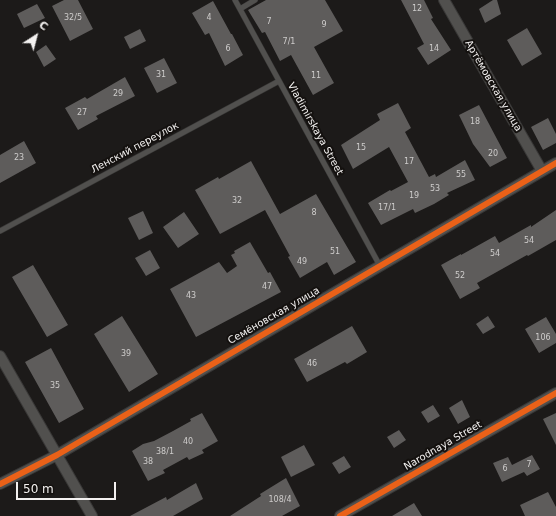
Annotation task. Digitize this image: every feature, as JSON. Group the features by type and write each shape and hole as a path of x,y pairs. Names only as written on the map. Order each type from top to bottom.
{"street":[{"name":"Артёмовская улица","path":"444,0 542,171"},
{"name":"Семёновская улица","path":"0,484 57,455 556,163"},
{"path":"0,356 92,516"},
{"name":"Narodnaya Street","path":"346,515 556,394"}],"lane":[{"name":"Vladimirskaya Street","path":"235,0 380,266"},
{"path":"240,9 255,0"},
{"name":"Ленский переулок","path":"0,231 279,80"}],"building":[{"path":"64,0 78,0 93,29 70,41 52,6"},
{"path":"266,0 325,0 343,31 314,47 334,83 313,95 291,55 280,61 265,32 262,33 248,10"},
{"path":"401,0 424,0 433,18 431,19 451,50 428,65 417,48 424,44"},
{"path":"493,0 497,0 501,14 485,23 479,9"},
{"path":"213,1 243,55 225,66 209,33 205,35 192,13"},
{"path":"37,4 45,18 24,28 17,14"},
{"path":"527,28 542,54 522,66 507,40"},
{"path":"140,29 146,41 130,49 124,37"},
{"path":"46,45 56,59 44,67 36,52"},
{"path":"164,58 177,83 157,93 144,68"},
{"path":"125,77 135,96 96,116 98,119 78,130 65,108 85,97 87,99"},
{"path":"398,103 411,128 405,132 429,177 435,174 436,177 465,160 475,180 447,193 449,195 434,204 415,213 413,209 381,225 368,203 390,190 391,191 408,182 389,147 353,169 341,145 380,120 377,114"},
{"path":"479,105 507,158 490,167 473,144 459,115"},
{"path":"548,118 556,134 556,143 543,150 531,127"},
{"path":"24,141 36,163 0,183 0,155"},
{"path":"251,161 280,214 316,194 356,262 334,275 327,262 300,278 265,210 220,234 195,190 218,177 219,179"},
{"path":"556,210 556,240 477,283 480,288 460,299 441,265 495,236 499,243 531,225 531,227"},
{"path":"143,211 153,233 139,240 128,218"},
{"path":"184,212 199,234 178,248 163,227"},
{"path":"250,242 281,292 196,337 170,289 219,262 227,273 237,266 231,255 235,253 234,251"},
{"path":"150,250 160,268 146,276 135,258"},
{"path":"33,265 68,325 47,337 12,277"},
{"path":"122,316 158,374 129,392 94,334"},
{"path":"488,316 495,327 483,334 476,324"},
{"path":"546,317 556,334 556,343 539,353 525,329"},
{"path":"352,326 367,352 347,364 345,362 307,382 294,359"},
{"path":"51,348 84,409 59,423 25,362"},
{"path":"462,400 470,417 458,424 449,408"},
{"path":"433,405 440,416 428,423 421,412"},
{"path":"202,413 218,441 202,450 204,453 189,460 187,457 163,470 165,473 148,481 132,451 143,444 154,441 173,431 191,421 190,419"},
{"path":"556,413 556,445 543,419"},
{"path":"399,430 406,440 394,448 387,437"},
{"path":"304,445 315,465 291,477 281,457"},
{"path":"532,455 540,469 527,476 524,472 502,482 493,463 508,457 512,465"},
{"path":"344,456 351,467 339,474 332,463"},
{"path":"286,478 300,506 282,516 230,516 261,496 260,494"},
{"path":"196,483 203,499 173,516 130,516 166,497 167,500"},
{"path":"548,492 556,507 556,516 525,516 520,505"},
{"path":"414,503 422,516 392,516"}],"cycle path":[{"path":"0,484 57,455 556,163"},
{"path":"340,516 556,393"}]}
